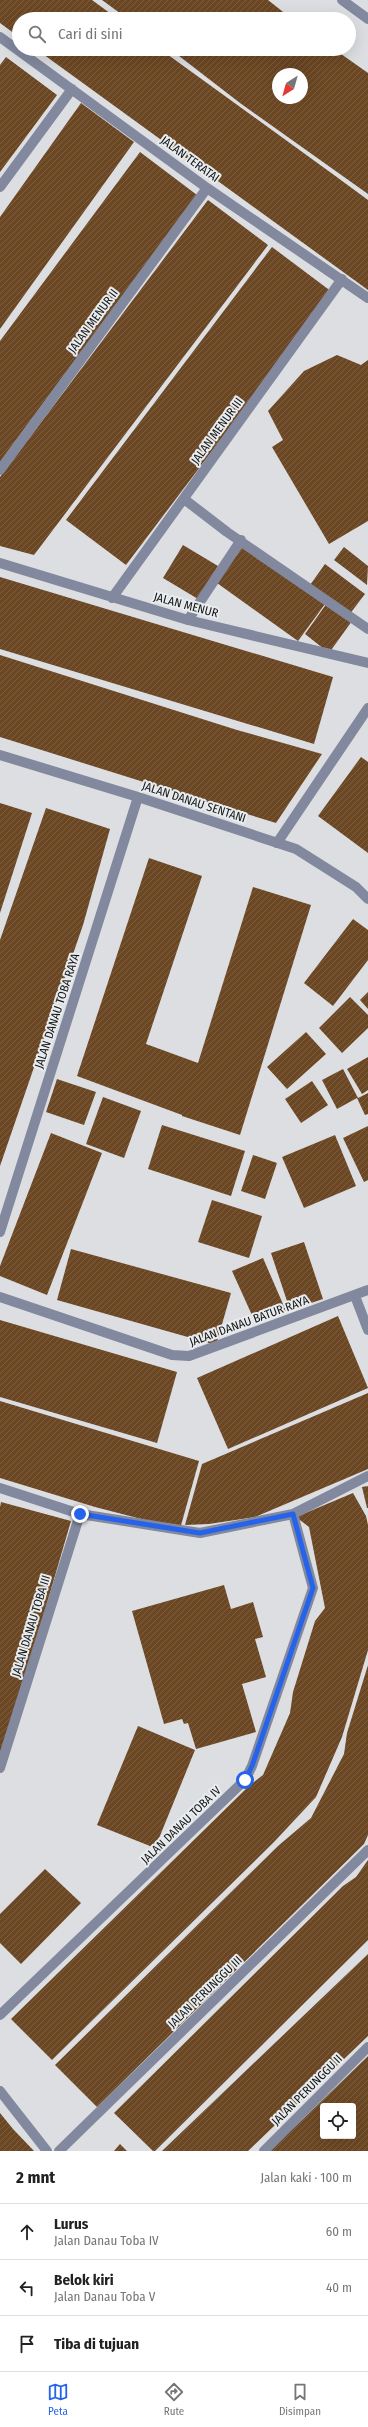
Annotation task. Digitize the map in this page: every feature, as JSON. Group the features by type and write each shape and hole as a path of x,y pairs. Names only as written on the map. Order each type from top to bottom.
{"street":[{"path":"342,0 368,19"},
{"name":"JALAN TERATAI","path":"0,37 12,46"},
{"name":"JALAN TERATAI","path":"26,56 207,188 368,298"},
{"path":"0,187 72,89"},
{"name":"JALAN MENUR II","path":"0,470 207,188"},
{"name":"JALAN MENUR III","path":"112,598 342,279"},
{"path":"184,499 368,628"},
{"path":"188,620 242,540"},
{"name":"JALAN MENUR","path":"0,563 188,620 367,660"},
{"path":"277,843 368,708"},
{"name":"JALAN DANAU SENTANI","path":"0,755 138,797 296,849 356,887 368,899"},
{"name":"JALAN DANAU TOBA RAYA","path":"0,1232 138,797"},
{"name":"JALAN DANAU BATUR RAYA","path":"0,1297 172,1355 188,1356 368,1290"},
{"path":"355,1296 368,1330"},
{"path":"0,1488 80,1514 200,1533 293,1514 368,1476"},
{"name":"JALAN DANAU TOBA III","path":"0,1768 80,1514"},
{"name":"JALAN DANAU TOBA IV","path":"0,2015 245,1780 252,1766 313,1588 293,1514"},
{"name":"JALAN PERUNGGU III","path":"59,2151 368,1850"},
{"name":"JALAN PERUNGGU II","path":"264,2151 368,2047"},
{"path":"0,2091 47,2151"}],"building":[{"path":"0,0 92,0 108,12 12,12 12,32 0,23"},
{"path":"102,0 268,0 283,12 118,12"},
{"path":"46,56 170,56 334,175 368,200 368,290"},
{"path":"179,56 344,56 368,73 368,194 240,103"},
{"path":"6,57 57,95 0,172 0,65"},
{"path":"81,103 134,142 0,329 0,217"},
{"path":"140,152 197,195 0,462 0,341"},
{"path":"208,200 268,245 34,555 0,546 0,477"},
{"path":"272,247 332,292 126,565 66,520"},
{"path":"337,355 361,365 368,360 368,521 329,544 272,447 283,440 268,411 304,371"},
{"path":"183,545 218,566 198,599 163,578"},
{"path":"243,546 325,604 298,641 217,583"},
{"path":"344,547 368,566 367,585 334,560"},
{"path":"325,564 365,594 349,615 310,585"},
{"path":"0,577 333,677 314,744 0,649"},
{"path":"327,603 352,621 329,653 305,634"},
{"path":"0,655 237,730 322,754 276,823 214,804 0,737"},
{"path":"361,757 368,762 368,853 318,816"},
{"path":"0,803 32,813 0,913"},
{"path":"46,808 110,829 83,925 0,1166 0,940"},
{"path":"149,858 202,876 146,1044 198,1063 253,887 311,905 240,1135 182,1116 77,1076"},
{"path":"353,919 368,930 368,960 333,1006 304,983"},
{"path":"368,992 368,1009 360,1000"},
{"path":"350,997 368,1015 368,1028 342,1053 319,1028"},
{"path":"306,1032 326,1054 287,1089 267,1067"},
{"path":"368,1057 368,1090 362,1094 347,1069"},
{"path":"343,1069 358,1098 368,1093 368,1114 365,1115 357,1098 337,1109 322,1080"},
{"path":"57,1079 96,1092 84,1125 46,1112"},
{"path":"312,1081 328,1105 301,1123 285,1099"},
{"path":"103,1097 141,1111 124,1158 86,1144"},
{"path":"162,1125 245,1151 231,1196 148,1169"},
{"path":"368,1126 368,1180 364,1182 343,1138"},
{"path":"51,1133 102,1153 47,1295 0,1276 0,1266"},
{"path":"335,1135 356,1186 304,1208 282,1157"},
{"path":"253,1155 277,1163 265,1199 241,1191"},
{"path":"212,1200 262,1216 249,1258 198,1242"},
{"path":"304,1242 323,1299 290,1310 271,1253"},
{"path":"71,1249 231,1293 216,1345 57,1300"},
{"path":"263,1258 286,1311 256,1324 232,1271"},
{"path":"338,1316 368,1388 228,1449 197,1378"},
{"path":"0,1320 177,1372 157,1443 0,1397"},
{"path":"368,1393 368,1469 255,1517 209,1524 185,1525 202,1464"},
{"path":"0,1401 199,1461 180,1529 95,1507 0,1478"},
{"path":"368,1486 368,1508 367,1508 362,1487"},
{"path":"353,1493 366,1516 368,1525 368,1650 342,1737 316,1797 274,1842 52,2060 11,2019 250,1785 263,1775 290,1713 293,1692 315,1621 325,1608 309,1527 296,1517"},
{"path":"1,1502 71,1521 0,1764 0,1507"},
{"path":"224,1585 231,1609 253,1602 263,1637 255,1639 266,1677 242,1684 256,1732 196,1749 188,1723 184,1724 182,1719 164,1724 132,1611"},
{"path":"368,1665 368,1835 364,1844 97,2107 55,2065 278,1846 311,1818 344,1754 347,1733"},
{"path":"138,1726 195,1750 155,1848 97,1825"},
{"path":"368,1860 368,1940 155,2151 153,2151 114,2113 343,1886 356,1877"},
{"path":"45,1869 81,1903 21,1964 0,1943 0,1914"},
{"path":"368,1954 368,2036 248,2151 162,2151"},
{"path":"368,2056 368,2151 269,2151 301,2121"},
{"path":"0,2113 13,2129 34,2151 0,2151"},
{"path":"120,2144 127,2151 114,2151"}],"route":[{"path":"80,1514 182,1532 200,1533 293,1514 313,1588 310,1602 252,1766 245,1780"}]}
